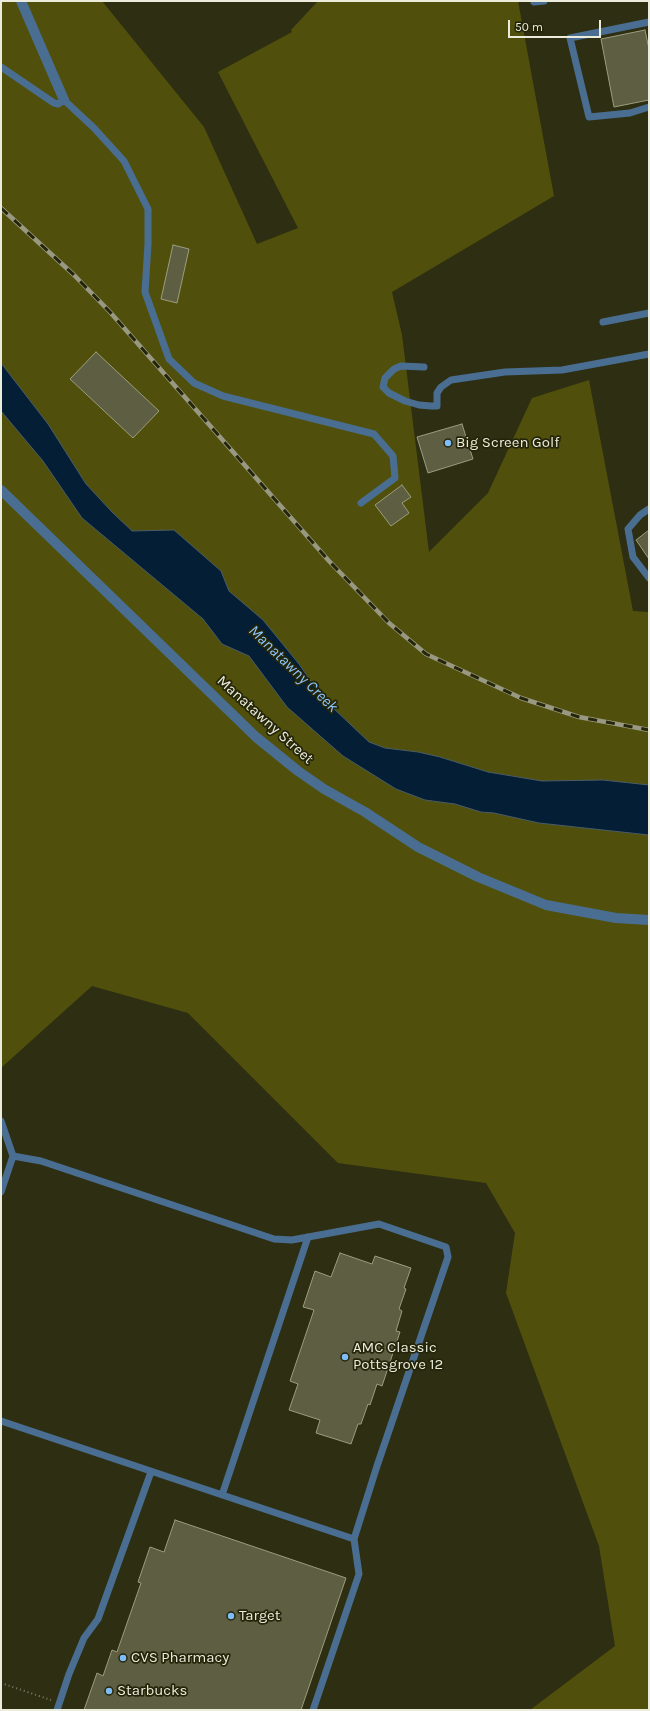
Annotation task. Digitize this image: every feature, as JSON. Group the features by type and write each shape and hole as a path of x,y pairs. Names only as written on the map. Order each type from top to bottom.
{"street":[{"path":"21,1 64,100"},
{"name":"Manatawny Street","path":"1,490 256,737 298,771 324,789 365,812 418,847 478,877 546,905 616,918 649,920"}],"lane":[{"path":"534,2 544,1"},
{"path":"649,22 570,38 589,118 630,113 649,107"},
{"path":"1,67 54,103 58,104 64,100 94,128 124,161 148,209 148,244 145,292 169,359 194,383 222,396 374,434 393,456 395,478 361,503"},
{"path":"603,322 649,313"},
{"path":"424,366 401,366 385,378 383,387 389,393 405,401 419,405 437,406 437,393 441,387 451,380 505,372 562,370 649,354"},
{"path":"649,509 640,515 628,528 633,557 649,578"},
{"path":"1,1121 13,1156 1,1192"},
{"path":"13,1156 41,1161 274,1239 292,1240 379,1224 446,1247 448,1257 377,1466 354,1539 359,1574 313,1710"},
{"path":"222,1496 308,1237"},
{"path":"1,1421 354,1539"},
{"path":"57,1710 69,1674 84,1638 98,1619 151,1472"}],"path":[{"path":"1,1683 60,1702"}],"shaded area":[{"path":"1,1 102,1 204,127 257,244 298,228 218,72 292,32 291,30 318,1 518,1 554,196 392,292 402,335 429,552 488,493 532,398 589,380 633,611 649,612 649,1710 530,1710 615,1646 599,1546 506,1293 515,1233 486,1183 338,1163 188,1013 92,986 1,1068"}],"water":[{"name":"Manatawny Creek","path":"1,363 48,424 86,484 112,512 132,531 174,530 221,571 229,591 263,620 332,707 369,742 385,748 418,752 440,757 488,772 542,781 603,780 649,785 649,835 539,823 494,813 481,812 455,804 425,800 396,789 343,756 287,707 249,656 222,644 203,619 82,518 43,461 1,411"}],"building":[{"path":"645,30 649,49 649,100 614,107 601,39"},
{"path":"173,245 189,249 177,303 161,299"},
{"path":"96,352 159,411 133,438 70,379"},
{"path":"462,424 473,459 428,473 417,437"},
{"path":"402,485 411,497 402,503 409,513 391,526 375,505"},
{"path":"649,530 649,559 636,540"},
{"name":"AMC Classic Pottsgrove 12","path":"340,1253 372,1264 375,1256 411,1268 399,1309 402,1311 396,1331 400,1332 382,1386 377,1384 370,1405 368,1404 361,1424 358,1424 351,1444 316,1433 320,1420 289,1410 298,1384 290,1381 314,1310 303,1307 315,1271 331,1277"},
{"name":"Target","path":"175,1520 346,1578 301,1710 84,1710 97,1673 103,1676 112,1650 117,1652 141,1583 138,1582 150,1547 164,1552"}],"railway":[{"path":"1,208 74,275 110,312 329,561 389,623 426,654 521,698 579,717 649,730"}],"place":[{"name":"Big Screen Golf","path":"448,443"},
{"name":"AMC Classic Pottsgrove 12","path":"345,1357"},
{"name":"Target","path":"231,1616"},
{"name":"CVS Pharmacy","path":"123,1658"},
{"name":"Starbucks","path":"109,1691"}]}
